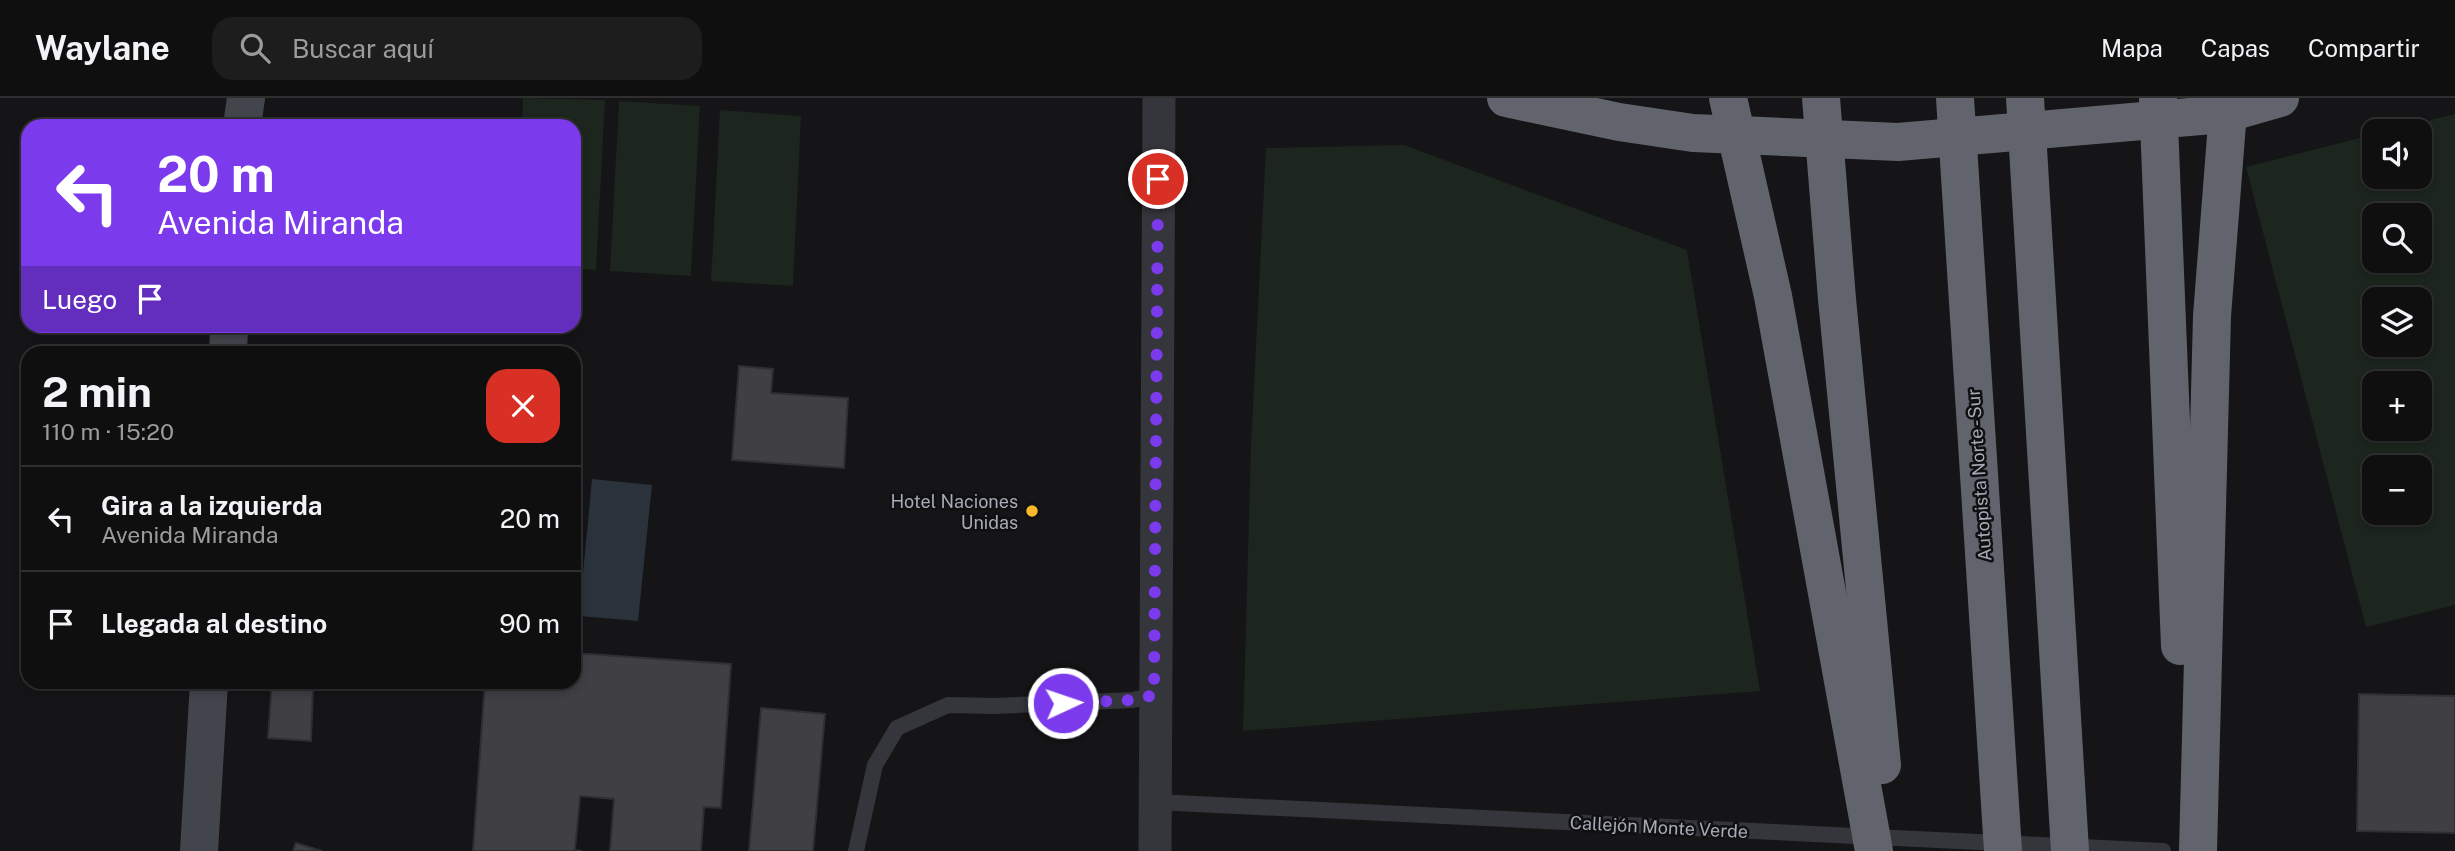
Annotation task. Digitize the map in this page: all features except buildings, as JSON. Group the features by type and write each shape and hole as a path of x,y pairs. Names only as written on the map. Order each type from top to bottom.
{"highway":[{"path":"1506,98 1619,122 1693,133 1898,142 2224,114 2280,98"},
{"path":"1728,98 1773,296 1874,851"},
{"path":"1821,98 1838,313 1890,851"},
{"name":"Autopista Norte - Sur","path":"1955,98 2003,851"},
{"path":"2025,98 2070,851"},
{"path":"2158,98 2188,851"},
{"path":"2198,851 2212,316 2229,98"}],"street":[{"path":"244,119 246,98"},
{"path":"1155,851 1159,98"},
{"path":"199,851 209,689"}],"lane":[{"path":"856,851 876,765 897,728 948,705 993,706 1133,700 1154,695"},
{"name":"Callejón Monte Verde","path":"1156,802 2162,851"}],"shaded area":[{"path":"523,98 605,100 596,270 581,269 581,119 522,119"},
{"path":"619,101 700,106 691,276 610,271"},
{"path":"720,110 801,116 793,286 711,281"},
{"path":"2455,114 2455,605 2366,627 2246,167 2362,137 2362,189 2432,189 2432,120"},
{"path":"1404,145 1687,250 1760,691 1243,731 1251,443 1266,148"},
{"path":"592,479 652,485 638,621 581,616"}],"place":[{"name":"Hotel Naciones Unidas","path":"1032,511"}],"route":[{"path":"1063,703 1133,700 1154,695 1158,179"}]}
